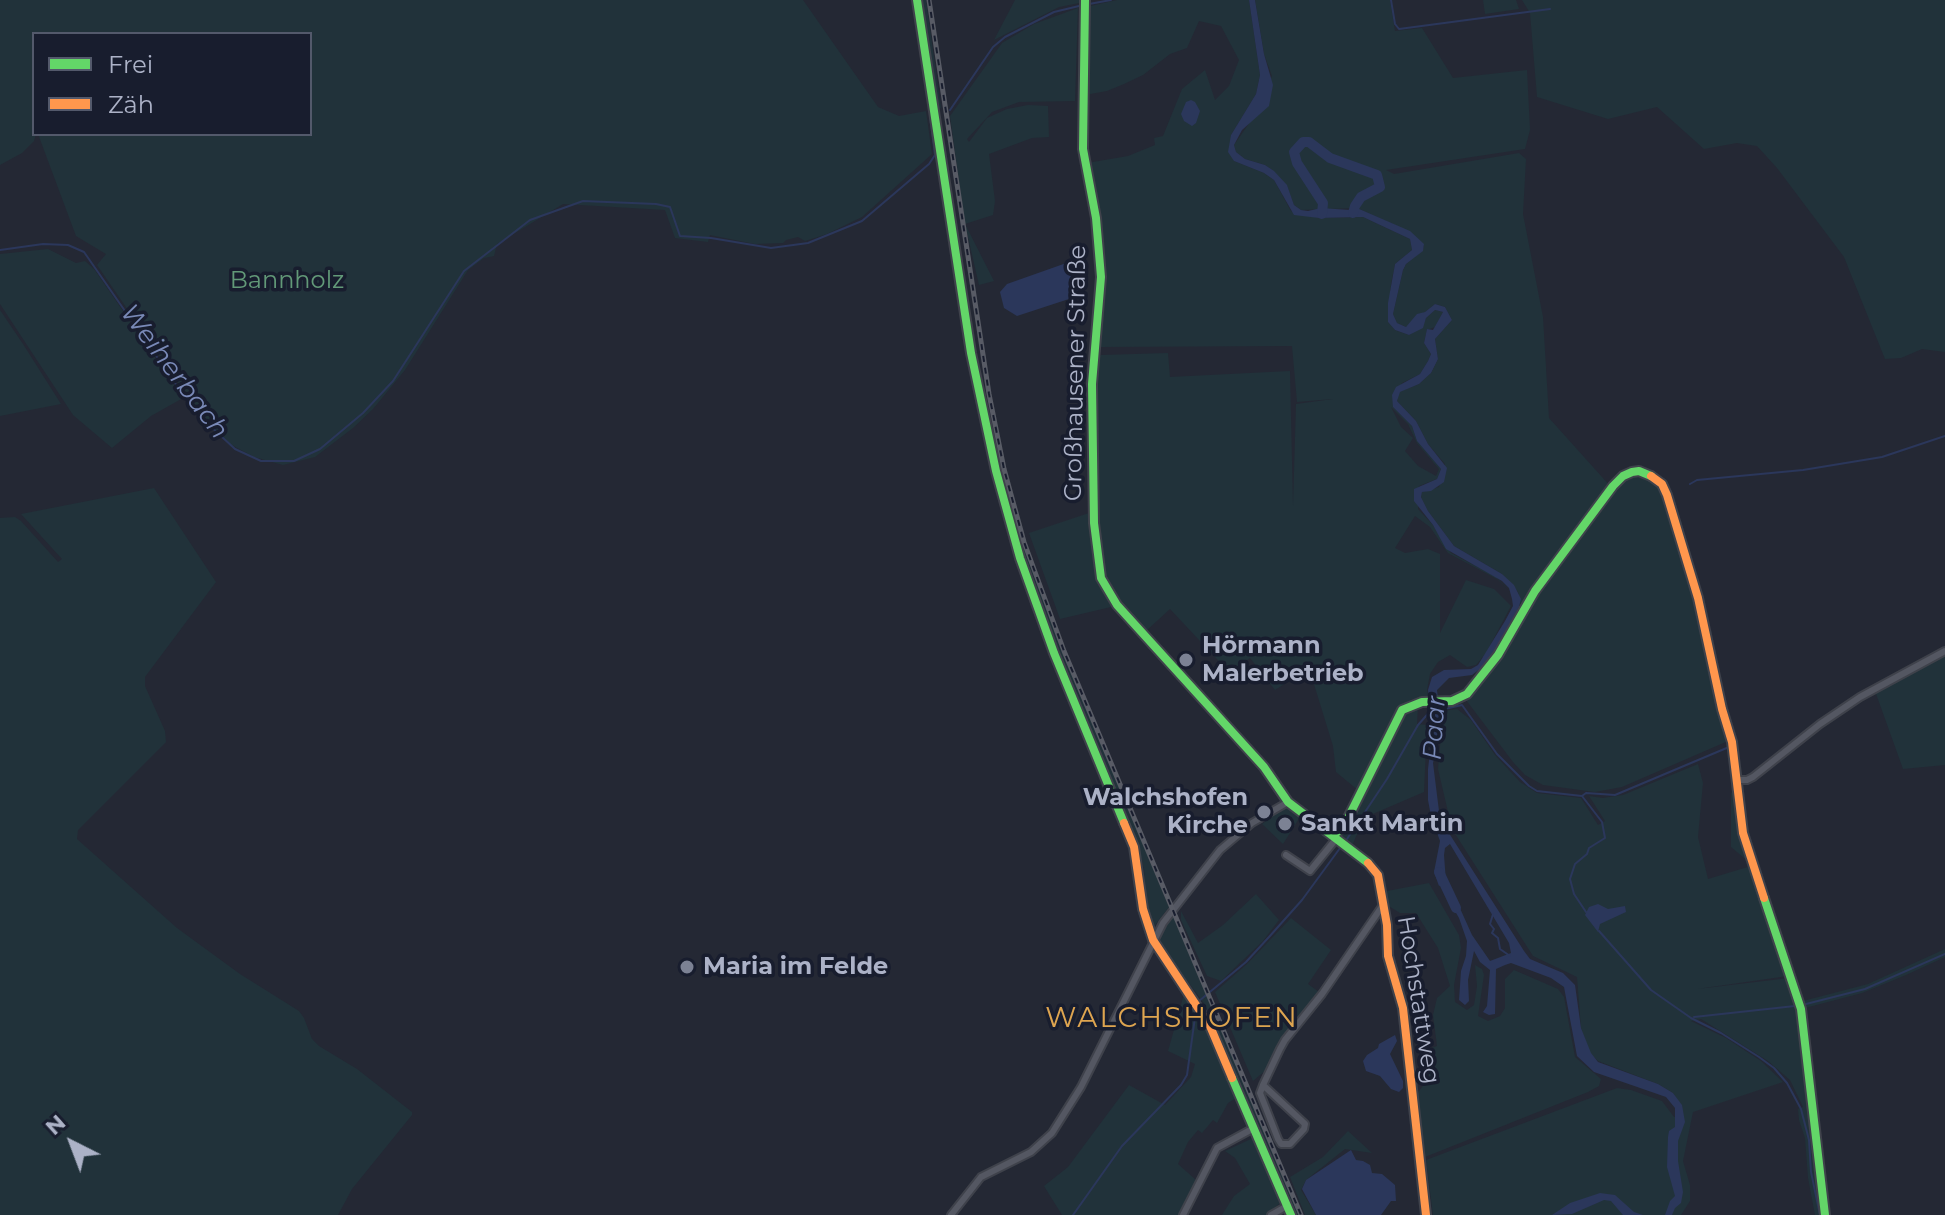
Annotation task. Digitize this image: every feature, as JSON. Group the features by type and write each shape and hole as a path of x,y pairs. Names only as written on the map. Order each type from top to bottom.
{"street":[{"path":"917,0 971,353 996,471 1020,558 1045,628 1134,847 1143,909 1153,940 1210,1026 1289,1210 1271,1215"},
{"name":"Großhausener Straße","path":"1085,0 1083,134 1085,164 1096,218 1101,277 1092,384 1094,523 1101,578 1117,605 1264,767 1286,798 1310,821 1340,841"},
{"path":"1286,855 1310,871 1340,841 1398,715 1407,706 1422,702 1459,699 1480,681 1535,591 1623,476 1639,471 1662,484 1684,546 1732,742 1743,833 1801,1009 1825,1215"},
{"path":"1738,780 1753,777 1860,697 1945,651"},
{"path":"951,1215 981,1177 1031,1152 1059,1124 1111,1028 1153,940 1210,861 1233,838 1286,798"},
{"name":"Hochstattweg","path":"1340,841 1374,868 1381,882 1388,956 1403,1008 1408,1039 1426,1215"},
{"path":"1263,1085 1305,1124 1290,1144 1281,1144 1278,1139 1261,1099 1263,1085 1285,1040 1323,992 1383,905"},
{"path":"1183,1215 1217,1148 1254,1128"}],"green space":[{"name":"Bannholz","path":"0,0 803,0 878,107 899,116 926,111 932,154 862,217 805,241 798,237 783,243 755,244 710,235 708,242 675,238 665,210 563,204 497,244 494,256 484,258 468,270 405,370 353,428 315,457 283,465 254,457 230,444 196,409 97,265 106,254 76,236 39,136 312,136 312,32 32,32 32,136 35,136 22,153 0,165"},
{"path":"922,0 926,0 941,108 938,108"},
{"path":"1015,0 1079,0 1079,3 1059,7 994,40"},
{"path":"1117,0 1249,0 1260,75 1256,94 1231,135 1234,161 1274,180 1291,211 1319,218 1363,217 1410,239 1412,250 1395,264 1391,284 1388,322 1395,330 1409,335 1421,329 1426,318 1435,310 1443,312 1435,327 1427,330 1424,343 1431,354 1428,361 1420,374 1402,383 1393,407 1412,426 1417,441 1441,469 1437,479 1419,486 1418,509 1433,525 1451,553 1496,577 1510,591 1497,579 1448,553 1430,527 1415,516 1395,548 1405,553 1428,549 1440,554 1440,633 1466,580 1494,589 1511,606 1486,653 1476,665 1467,667 1450,655 1438,662 1430,674 1429,699 1412,699 1397,709 1359,791 1336,772 1333,746 1309,668 1275,690 1250,658 1230,673 1170,609 1146,631 1121,604 1106,579 1097,523 1096,359 1101,355 1168,353 1170,377 1290,371 1293,506 1296,404 1333,399 1297,402 1292,346 1098,347 1105,281 1098,218 1087,163 1128,156 1155,145 1154,138 1163,136 1182,89 1205,70 1215,100 1229,86 1239,60 1221,26 1199,21 1187,48 1170,54 1143,75 1124,84 1085,95 1086,7","holes":["1391,407 1408,424 1417,443 1439,469 1436,476 1418,466 1405,451 1413,438 1401,427"]},
{"path":"1255,0 1390,0 1395,31 1422,28 1453,78 1527,70 1530,130 1525,149 1386,170 1394,174 1519,153 1526,159 1523,214 1543,317 1549,418 1611,487 1522,608 1518,592 1502,574 1454,546 1421,497 1422,492 1439,487 1445,464 1428,444 1416,421 1397,401 1399,392 1419,384 1431,373 1438,359 1435,339 1452,320 1445,307 1435,304 1406,327 1397,323 1393,314 1403,270 1424,246 1395,225 1357,208 1301,210 1294,205 1287,186 1273,171 1236,152 1234,145 1248,125 1272,76 1264,54"},
{"path":"1483,0 1516,0 1519,9 1485,14"},
{"path":"1522,0 1945,0 1945,352 1922,349 1901,358 1885,359 1844,257 1757,146 1737,143 1704,149 1657,107 1608,119 1537,97 1530,13"},
{"path":"1078,8 1075,101 1019,102 992,112 967,139 969,142 987,118 1007,109 1028,105 1048,106 1049,137 1032,138 989,154 995,201 993,215 965,224 950,116 1002,43 1034,24"},
{"path":"965,224 994,281 979,285"},
{"path":"48,249 76,263 85,261 94,269 183,398 151,416 112,448 73,415 0,304 0,254"},
{"path":"0,310 23,344 61,404 0,416"},
{"path":"1638,475 1650,477 1661,488 1680,538 1728,741 1622,787 1595,792 1543,785 1525,775 1513,762 1466,700 1501,659 1533,603 1625,478"},
{"path":"154,488 216,582 145,677 145,686 165,731 166,742 78,830 77,839 177,928 240,974 299,1011 312,1039 319,1046 357,1069 412,1112 352,1189 338,1215 0,1215 0,518 15,517 21,521 58,562 62,559 21,514"},
{"path":"1012,507 1049,615 1169,907 1153,928 1147,911 1144,869 1138,845 1044,615 1023,558 1011,515"},
{"path":"1089,513 1096,565 1111,607 1060,619 1029,533"},
{"path":"1945,654 1945,765 1903,769 1875,691"},
{"path":"1418,706 1417,724 1427,725 1424,792 1368,816 1352,846 1341,838 1352,822 1402,715"},
{"path":"1457,709 1471,720 1495,755 1520,782 1537,793 1581,798 1598,825 1605,821 1589,796 1603,798 1623,795 1698,764 1703,783 1698,837 1708,879 1751,866 1788,976 1697,989 1789,978 1799,1009 1824,1215 1815,1215 1805,1138 1799,1120 1798,1109 1803,1107 1790,1080 1768,1061 1701,1019 1691,1021 1726,1038 1761,1061 1783,1082 1693,1112 1683,1161 1690,1185 1690,1201 1681,1215 1433,1215 1426,1160 1617,1088 1662,1101 1674,1117 1682,1116 1681,1105 1673,1093 1598,1061 1590,1053 1581,1028 1577,977 1533,956 1452,829 1438,769 1443,711"},
{"path":"1734,790 1740,832 1750,863 1731,847 1731,793"},
{"path":"1284,808 1289,808 1300,817 1283,844 1262,824"},
{"path":"1429,883 1459,935 1461,948 1454,985 1455,1002 1467,1010 1474,1005 1477,986 1475,965 1482,969 1484,975 1478,1016 1488,1021 1500,1016 1505,1008 1505,979 1514,970 1558,989 1564,997 1575,1057 1601,1079 1599,1086 1588,1092 1425,1157 1416,1095 1429,1078 1426,1050 1437,1046 1433,1015 1437,998 1450,986 1438,948 1416,913 1400,913 1387,905 1387,891"},
{"path":"1256,894 1279,920 1263,941 1221,981 1207,976 1181,920 1181,911 1198,943"},
{"path":"1173,915 1301,1215 1295,1215 1205,1005 1158,941"},
{"path":"1291,918 1331,950 1308,984 1319,992 1282,1039 1267,1069 1253,1081 1215,992"},
{"path":"1945,949 1945,957 1906,975 1862,993 1805,1008 1803,1001 1868,984"},
{"path":"1184,994 1201,1019 1236,1098 1228,1103 1217,1123 1213,1120 1202,1133 1198,1130 1188,1142 1178,1164 1196,1180 1179,1215 1062,1215 1044,1186 1068,1167 1129,1085 1165,1105 1191,1077 1195,1064 1168,1051"},
{"path":"1348,1131 1372,1153 1345,1149 1306,1180 1301,1190 1316,1215 1305,1215 1290,1177 1323,1157"},
{"path":"1253,1138 1279,1204 1266,1215 1222,1215 1234,1196 1250,1184 1235,1158 1225,1151"}],"water":[{"path":"1249,0 1255,0 1273,85 1269,106 1242,130 1234,145 1236,152 1274,171 1287,185 1294,205 1301,210 1357,208 1410,231 1424,244 1423,251 1403,270 1393,314 1397,323 1406,327 1417,314 1435,304 1445,307 1452,320 1435,339 1438,359 1431,373 1419,384 1400,392 1397,401 1416,421 1428,444 1447,468 1444,482 1431,491 1422,492 1421,497 1454,546 1502,574 1514,585 1521,599 1488,663 1472,675 1449,678 1437,690 1440,713 1433,763 1440,819 1530,959 1563,973 1575,985 1581,1028 1598,1062 1658,1084 1673,1093 1682,1105 1685,1122 1678,1141 1678,1161 1683,1192 1681,1203 1672,1215 1665,1215 1675,1196 1667,1167 1668,1137 1669,1131 1675,1127 1675,1108 1666,1097 1594,1072 1577,1056 1564,987 1551,978 1511,963 1505,965 1496,969 1495,1014 1489,1015 1483,1012 1487,1006 1490,970 1480,962 1474,951 1468,980 1469,1001 1465,1005 1459,1000 1467,941 1448,899 1454,895 1472,935 1490,961 1511,953 1509,943 1450,844 1445,848 1444,855 1446,882 1439,886 1434,872 1440,841 1428,800 1432,736 1428,690 1432,677 1444,670 1471,669 1478,665 1513,606 1512,599 1509,588 1502,581 1446,549 1433,525 1414,501 1414,489 1437,479 1441,469 1417,441 1412,426 1393,407 1392,395 1396,387 1420,374 1428,361 1431,354 1424,343 1427,329 1433,330 1443,312 1435,310 1426,318 1423,328 1409,335 1395,330 1388,322 1395,264 1412,250 1410,239 1363,217 1294,215 1274,180 1234,161 1228,152 1231,135 1256,94 1260,75"},
{"path":"1191,100 1200,111 1192,126 1184,121 1181,114 1186,102"},
{"path":"1072,261 1081,265 1084,280 1075,297 1017,316 1004,308 1000,292 1007,284"},
{"path":"1598,904 1608,909 1625,906 1626,912 1600,924 1598,932 1585,915 1589,907"},
{"path":"1395,1035 1397,1041 1390,1054 1403,1081 1399,1092 1391,1089 1380,1076 1366,1071 1363,1061 1379,1044"},
{"path":"1351,1150 1356,1160 1370,1165 1372,1173 1382,1174 1395,1185 1396,1201 1391,1201 1381,1215 1316,1215 1302,1189 1306,1180"},
{"path":"1600,1193 1615,1195 1634,1212 1643,1215 1623,1215 1611,1201 1604,1200 1572,1214 1552,1215 1570,1203"}],"waterway":[{"name":"Weiherbach","path":"1089,4 1111,0"},
{"path":"1391,0 1395,24 1399,29 1550,9"},
{"name":"Weiherbach","path":"950,110 993,47 1005,37 1054,12 1079,6"},
{"name":"Weiherbach","path":"0,250 43,244 68,245 84,252 184,396 207,423 235,449 261,461 294,461 320,449 363,413 393,381 464,271 530,220 583,201 656,204 670,207 680,236 771,248 808,243 862,221 929,164 935,155 930,116"},
{"name":"Paar","path":"1322,214 1323,203 1297,163 1294,152 1303,142 1309,142 1330,158 1377,175 1380,187 1361,197 1353,213"},
{"path":"1690,484 1697,480 1803,470 1882,457 1945,436"},
{"path":"1440,710 1462,705 1497,754 1529,786 1537,791 1582,796 1602,822 1605,838 1589,848 1587,854 1575,864 1570,879 1574,894 1586,912"},
{"path":"1347,839 1418,725 1433,708"},
{"path":"1582,796 1586,793 1615,795 1729,747"},
{"path":"1199,1001 1246,962 1269,937 1302,900 1343,844"},
{"name":"Paar","path":"1439,872 1456,908"},
{"path":"1493,914 1490,924 1494,929 1492,933 1498,938 1500,949 1510,956"},
{"path":"1599,931 1651,990 1691,1018 1759,1057 1787,1083 1801,1109 1809,1140 1811,1172 1820,1215"},
{"path":"1806,1004 1865,989 1945,954"},
{"path":"1694,1017 1795,1006"},
{"path":"1073,1215 1122,1146 1181,1085 1187,1075 1196,1010"}],"railway":[{"path":"929,0 989,394 1004,469 1024,542 1064,651 1301,1215"}],"traffic: fast":[{"path":"917,0 971,353 996,471 1020,558 1054,653 1124,823"},
{"path":"1085,0 1083,149 1096,218 1101,277 1092,384 1094,523 1101,578 1117,605 1264,767 1288,802 1368,863"},
{"path":"1334,835 1344,826 1402,710 1422,702 1452,701 1467,694 1498,655 1535,591 1613,486 1632,472 1639,471 1651,476"},
{"path":"1764,898 1801,1009 1825,1215"},
{"path":"1232,1078 1291,1215"}],"traffic: slow":[{"path":"1651,476 1662,484 1667,495 1698,598 1732,742 1743,833 1764,898"},
{"path":"1124,823 1134,847 1143,909 1153,940 1210,1026 1232,1078"},
{"path":"1368,863 1378,875 1387,925 1388,956 1403,1008 1426,1215"}],"place":[{"name":"Hörmann Malerbetrieb","path":"1186,660"},
{"name":"Walchshofen Kirche","path":"1264,812"},
{"name":"Sankt Martin","path":"1285,824"},
{"name":"Maria im Felde","path":"687,967"}],"district":[{"name":"WALCHSHOFEN","path":"1172,1019"}]}
